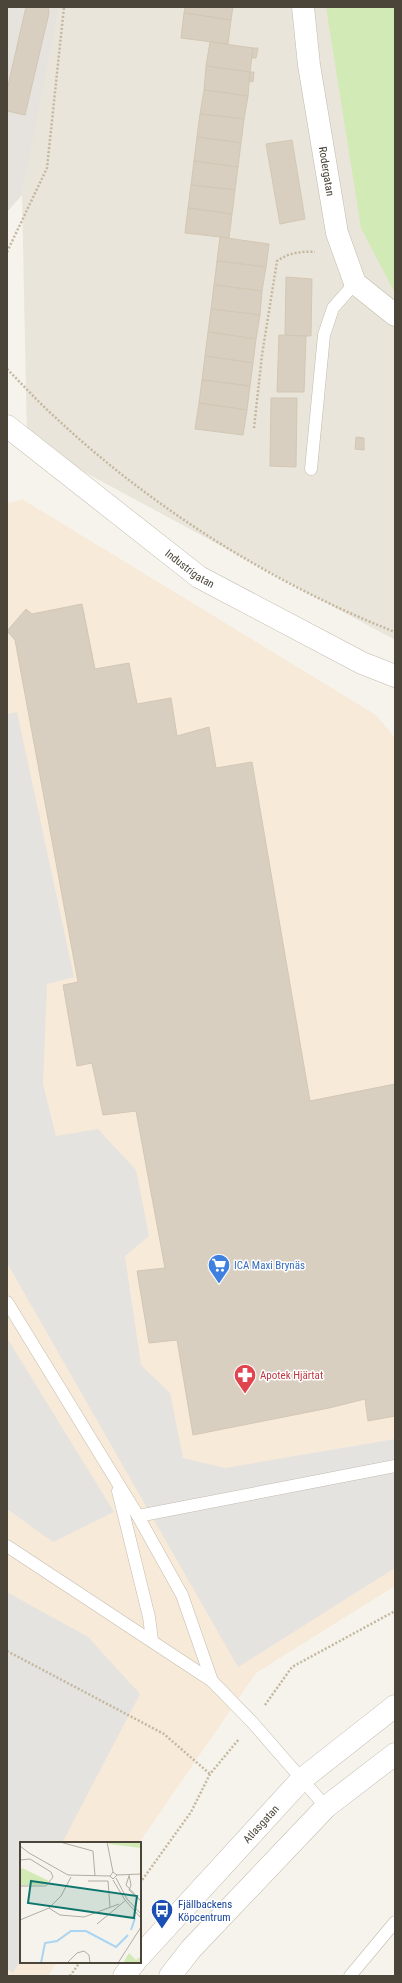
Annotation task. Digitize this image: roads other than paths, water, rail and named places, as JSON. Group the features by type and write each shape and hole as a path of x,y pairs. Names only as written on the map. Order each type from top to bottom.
{"street":[{"name":"Rodergatan","path":"303,7 309,65 336,225 343,252 356,283 395,315"},
{"name":"Industrigatan","path":"7,426 199,577 362,663 395,676"},
{"name":"Atlasgatan","path":"141,1955 301,1780 395,1706"},
{"path":"170,1976 191,1949 326,1807 395,1754"},
{"path":"124,1976 134,1963"}],"lane":[{"path":"311,469 324,335 333,308 356,283"},
{"path":"7,1302 138,1516 182,1595 212,1681"},
{"path":"138,1516 395,1466"},
{"path":"115,1480 150,1617 152,1640"},
{"path":"7,1546 152,1640 212,1681 252,1722 326,1807"},
{"path":"350,1976 395,1922"}],"place":[{"name":"ICA Maxi Brynäs","path":"219,1284"},
{"name":"Apotek Hjärtat","path":"245,1394"},
{"name":"Fjällbackens Köpcentrum","path":"162,1930"}]}
